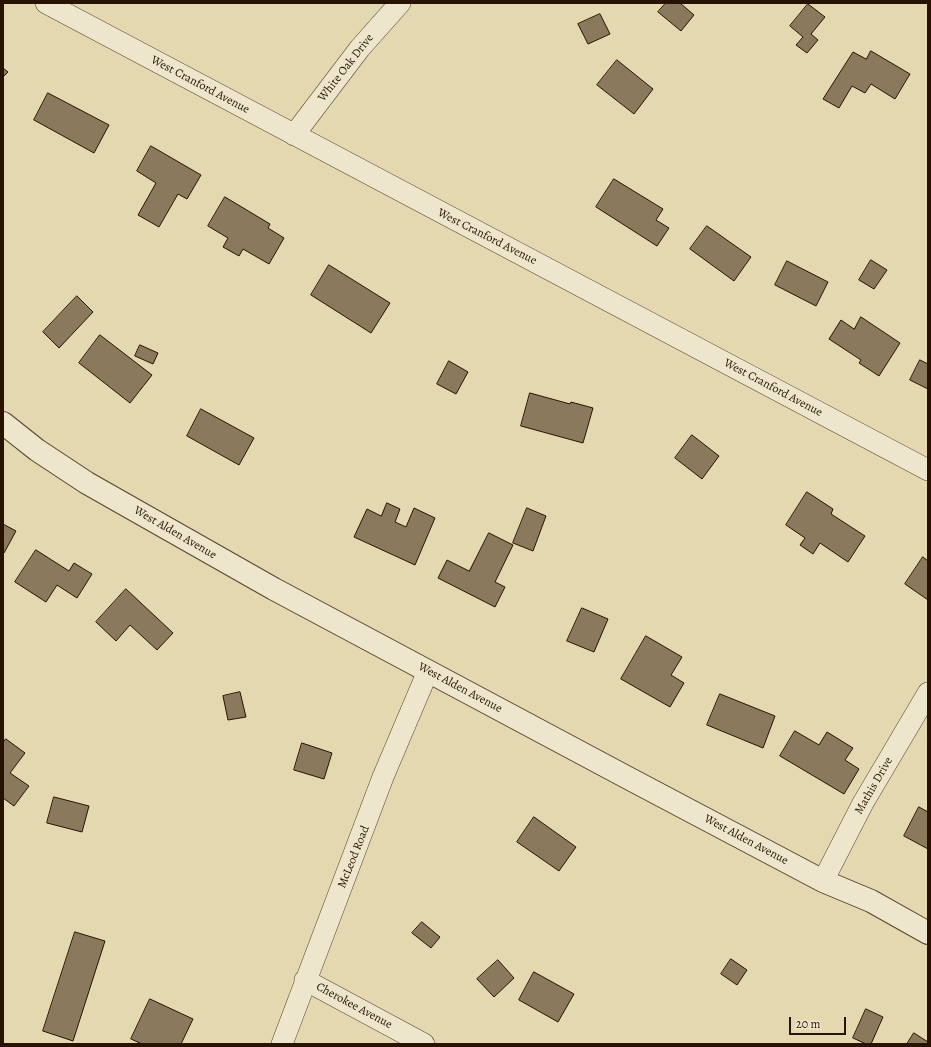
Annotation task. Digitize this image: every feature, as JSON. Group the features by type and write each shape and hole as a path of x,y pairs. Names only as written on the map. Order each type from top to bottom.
{"street":[{"name":"West Cranford Avenue","path":"46,3 928,470"},
{"name":"White Oak Drive","path":"294,135 360,48 400,3"},
{"name":"West Alden Avenue","path":"3,422 37,450 87,483 274,589 823,880 871,901 928,933"},
{"name":"McLeod Road","path":"282,1044 305,980 404,724 428,671"},
{"name":"Mathis Drive","path":"823,880 863,804 928,693"},
{"name":"Cherokee Avenue","path":"305,980 424,1044"}],"building":[{"path":"666,3 680,3 694,15 681,31 658,12"},
{"path":"808,4 825,17 811,34 818,40 807,53 796,45 803,37 790,26"},
{"path":"600,14 610,34 588,44 578,24"},
{"path":"871,51 910,74 895,99 871,84 865,93 852,86 839,108 823,99 853,52 866,59"},
{"path":"617,60 653,89 634,114 597,85"},
{"path":"3,68 8,72 3,77"},
{"path":"48,93 109,125 94,153 34,120"},
{"path":"151,146 201,175 187,199 178,194 159,227 138,215 156,183 137,171"},
{"path":"614,179 663,209 656,220 669,228 657,246 596,207"},
{"path":"225,197 270,224 268,228 284,238 269,264 243,249 239,256 223,247 228,238 208,226"},
{"path":"707,226 751,257 734,281 690,249"},
{"path":"871,260 887,270 874,289 859,280"},
{"path":"787,261 828,282 816,306 775,285"},
{"path":"329,265 390,303 371,333 311,295"},
{"path":"77,296 93,312 59,348 43,332"},
{"path":"861,317 900,343 879,376 859,363 861,360 829,339 841,320 854,329"},
{"path":"100,335 152,375 130,403 79,363"},
{"path":"140,345 158,353 153,364 135,356"},
{"path":"920,360 928,364 928,389 910,380"},
{"path":"449,361 468,372 456,394 437,384"},
{"path":"530,393 570,404 571,402 593,408 583,443 521,426"},
{"path":"201,409 254,438 239,465 187,436"},
{"path":"692,435 719,456 702,479 675,458"},
{"path":"807,492 833,509 831,514 865,536 848,562 820,543 813,554 800,545 805,538 786,525"},
{"path":"387,503 400,509 395,522 406,527 414,508 435,518 415,565 354,537 367,509 381,516"},
{"path":"527,508 546,516 533,551 513,543"},
{"path":"3,524 16,531 4,553 3,552"},
{"path":"489,533 513,545 495,582 505,587 495,607 438,578 447,560 469,571"},
{"path":"36,550 69,571 74,563 92,574 77,598 57,585 46,602 15,582"},
{"path":"923,557 928,561 928,600 905,584"},
{"path":"126,589 173,633 157,650 130,625 116,641 96,622"},
{"path":"582,608 608,619 594,652 567,641"},
{"path":"646,636 682,657 671,675 684,683 670,707 621,679"},
{"path":"240,692 246,717 228,720 223,696"},
{"path":"720,694 775,716 763,748 707,725"},
{"path":"795,731 819,745 827,732 853,748 845,760 859,769 844,794 780,756"},
{"path":"6,739 25,753 10,773 29,786 14,806 3,798 3,743"},
{"path":"302,743 332,753 324,779 294,770"},
{"path":"54,797 89,806 82,832 47,823"},
{"path":"919,807 928,812 928,849 904,836"},
{"path":"534,817 576,847 559,871 517,842"},
{"path":"422,922 440,937 431,948 412,933"},
{"path":"75,932 105,941 73,1041 43,1031"},
{"path":"731,959 747,970 737,985 721,974"},
{"path":"498,960 514,978 494,997 477,979"},
{"path":"534,972 574,994 558,1022 519,1000"},
{"path":"150,999 193,1019 181,1044 142,1044 131,1039"},
{"path":"866,1009 883,1017 871,1044 866,1044 853,1038"},
{"path":"914,1033 928,1042 928,1044 907,1044"}]}
